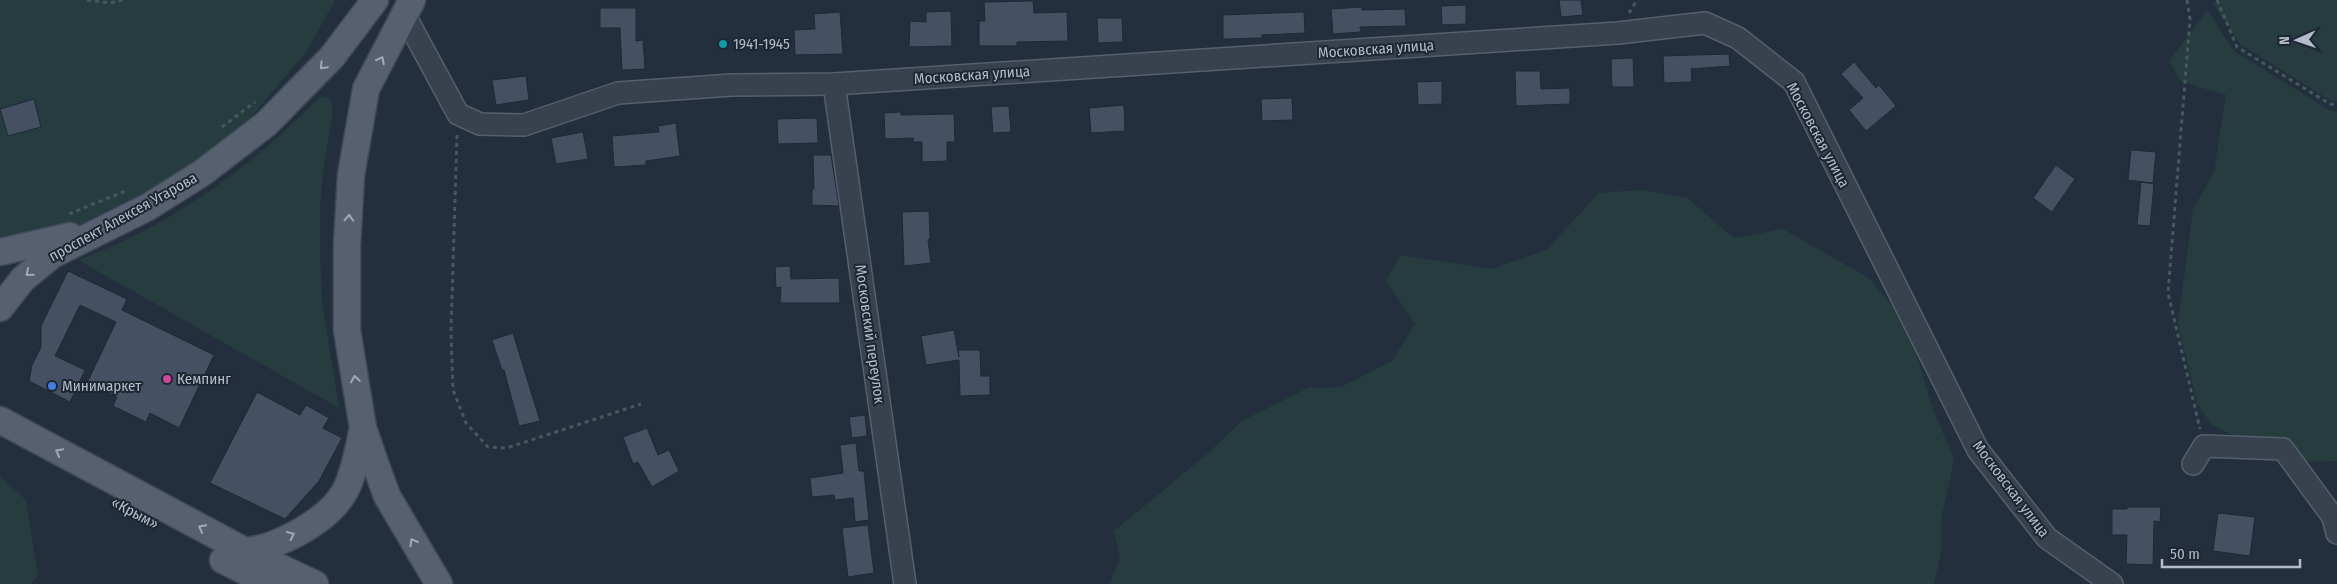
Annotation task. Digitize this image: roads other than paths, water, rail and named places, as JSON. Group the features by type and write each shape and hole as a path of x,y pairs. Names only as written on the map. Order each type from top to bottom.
{"main road":[{"name":"проспект Алексея Угарова","path":"0,308 22,279 52,255 100,229 148,207 202,173 266,124 332,57 375,0"},
{"path":"382,0 408,7 366,89 351,175 347,245 347,330 363,428 387,496 439,584"},
{"path":"0,252 100,229"},
{"name":"«Крым»","path":"0,420 245,551 315,584"},
{"path":"208,552 245,551 274,543 320,520 344,493 353,472 363,428"},
{"name":"«Крым»","path":"0,441 270,584"}],"street":[{"name":"Московская улица","path":"408,7 458,114 480,124 524,125 618,93 732,85 834,84 1618,33 1705,23 1738,38 1794,82 1978,450 2047,538 2112,584"},
{"name":"Московский переулок","path":"834,84 905,584"},
{"path":"2198,455 2283,449 2333,517 2337,533"}],"place":[{"name":"1941-1945","path":"723,44"},
{"name":"Кемпинг","path":"167,379"},
{"name":"Минимаркет","path":"52,386"}]}
